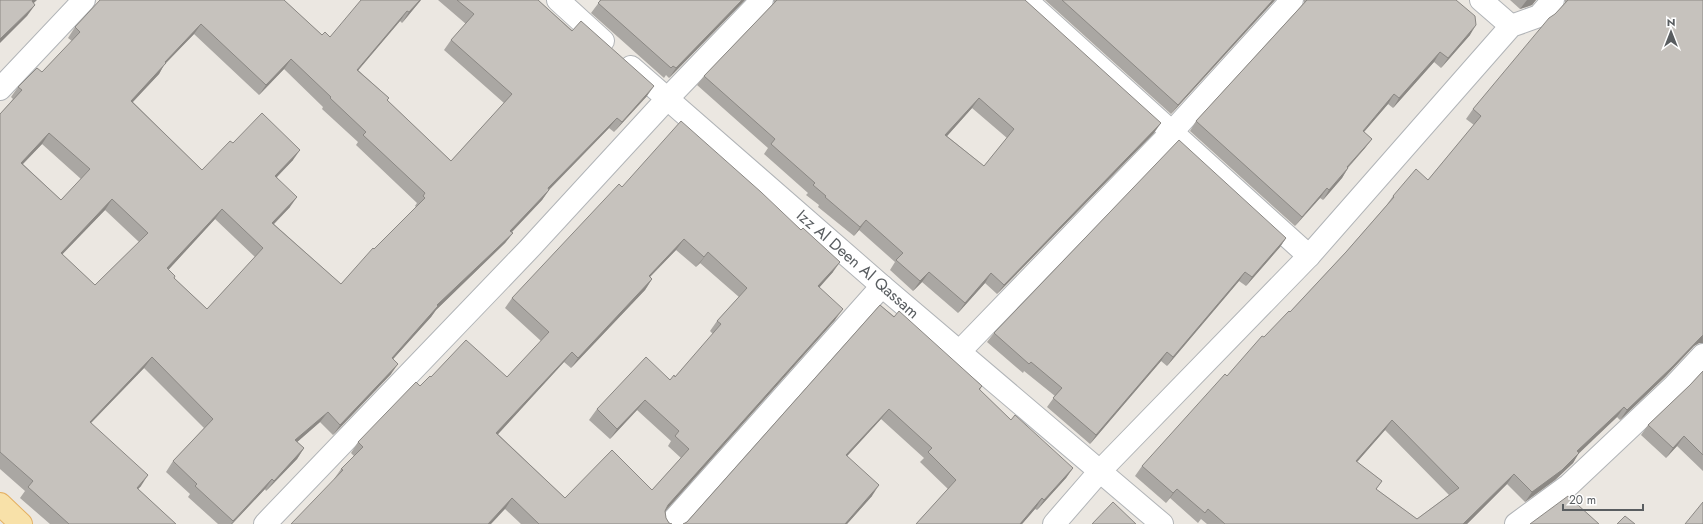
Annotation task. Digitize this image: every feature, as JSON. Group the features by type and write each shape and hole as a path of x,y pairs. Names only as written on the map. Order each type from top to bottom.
{"main road":[{"path":"0,504 21,524"}],"street":[{"path":"0,89 84,0"},
{"name":"Izz Al Deen Al Qassam","path":"558,0 667,99 882,286 1162,524"},
{"path":"265,524 528,250 667,99 762,0"},
{"path":"1026,0 1309,256"},
{"path":"960,351 1171,132 1292,0"},
{"path":"1481,0 1511,26"},
{"path":"1054,524 1100,470 1309,256 1511,26 1540,16 1553,0"},
{"path":"670,524 882,286"},
{"path":"1516,524 1569,485 1674,386 1703,354"}],"building":[{"path":"0,0 33,0 32,1 35,5 0,39"},
{"path":"100,0 284,0 322,35 325,32 330,37 361,0 420,0 409,12 407,11 357,70 389,98 387,100 451,161 512,94 451,40 474,14 457,0 538,0 572,31 581,21 654,86 622,122 617,118 548,188 549,190 510,231 513,233 437,305 438,306 392,358 398,364 340,425 328,412 295,440 304,448 274,481 272,479 233,521 195,486 197,484 173,461 213,419 152,357 90,422 148,475 137,488 176,524 69,524 28,487 33,481 0,452 0,114 22,90 18,87 37,68 42,72 80,32 75,27","holes":["201,24 266,85 291,59 366,132 363,135 425,193 423,196 425,198 374,249 373,248 341,284 272,223 297,197 275,176 300,150 262,113 233,143 230,141 202,170 131,101 166,63 165,62","49,133 90,169 61,200 21,163","112,199 148,233 95,285 61,253","222,209 263,248 207,309 174,278 175,276 167,268"]},
{"path":"601,0 742,0 676,68 673,66 671,68 598,3"},
{"path":"777,0 1025,0 1161,123 1004,285 991,273 965,303 929,272 920,281 896,260 903,253 866,220 860,227 825,197 826,196 813,185 815,183 771,144 775,139 704,76","holes":["979,98 1014,129 984,166 945,135"]},
{"path":"1062,0 1273,0 1178,105"},
{"path":"1307,0 1456,0 1475,16 1476,25 1448,58 1440,52 1399,98 1394,94 1363,131 1372,139 1329,190 1327,188 1302,217 1196,121"},
{"path":"1568,0 1703,0 1703,335 1627,410 1624,407 1577,451 1579,453 1562,470 1532,492 1514,474 1463,524 1225,524 1208,509 1205,513 1177,489 1173,493 1142,466 1225,374 1227,376 1262,336 1264,337 1289,311 1290,312 1346,252 1394,197 1393,196 1416,169 1428,180 1481,116 1473,109 1549,18 1555,14","holes":["1392,420 1459,488 1417,519 1376,489 1382,481 1356,461"]},
{"path":"681,121 761,192 801,230 803,228 840,262 818,286 843,309 668,505 665,511 666,518 669,523 672,524 539,524 512,498 488,524 291,524 363,447 358,442 416,382 420,386 430,376 431,377 466,340 507,377 549,332 512,298 619,184 622,187","holes":["684,239 704,257 708,252 747,288 717,321 721,324 675,377 674,375 670,380 646,357 597,409 617,429 645,400 679,431 675,436 689,449 652,490 612,450 565,498 496,433 572,352 578,358 652,279 649,276"]},
{"path":"1179,140 1286,238 1252,277 1245,272 1173,357 1167,352 1096,435 1053,398 1062,388 1031,362 1029,364 994,333"},
{"path":"880,305 894,317 899,311 982,386 979,389 1011,420 1015,415 1073,468 1044,500 1042,498 1020,524 916,524 956,480 928,452 932,448 889,409 846,455 879,485 845,524 683,524 687,522"},
{"path":"1703,371 1703,455 1684,436 1673,448 1648,425"},
{"path":"1568,496 1599,524 1530,524"},
{"path":"1113,502 1136,524 1092,524"},
{"path":"1703,502 1703,524 1685,524"},
{"path":"1625,516 1635,524 1617,524"}]}
